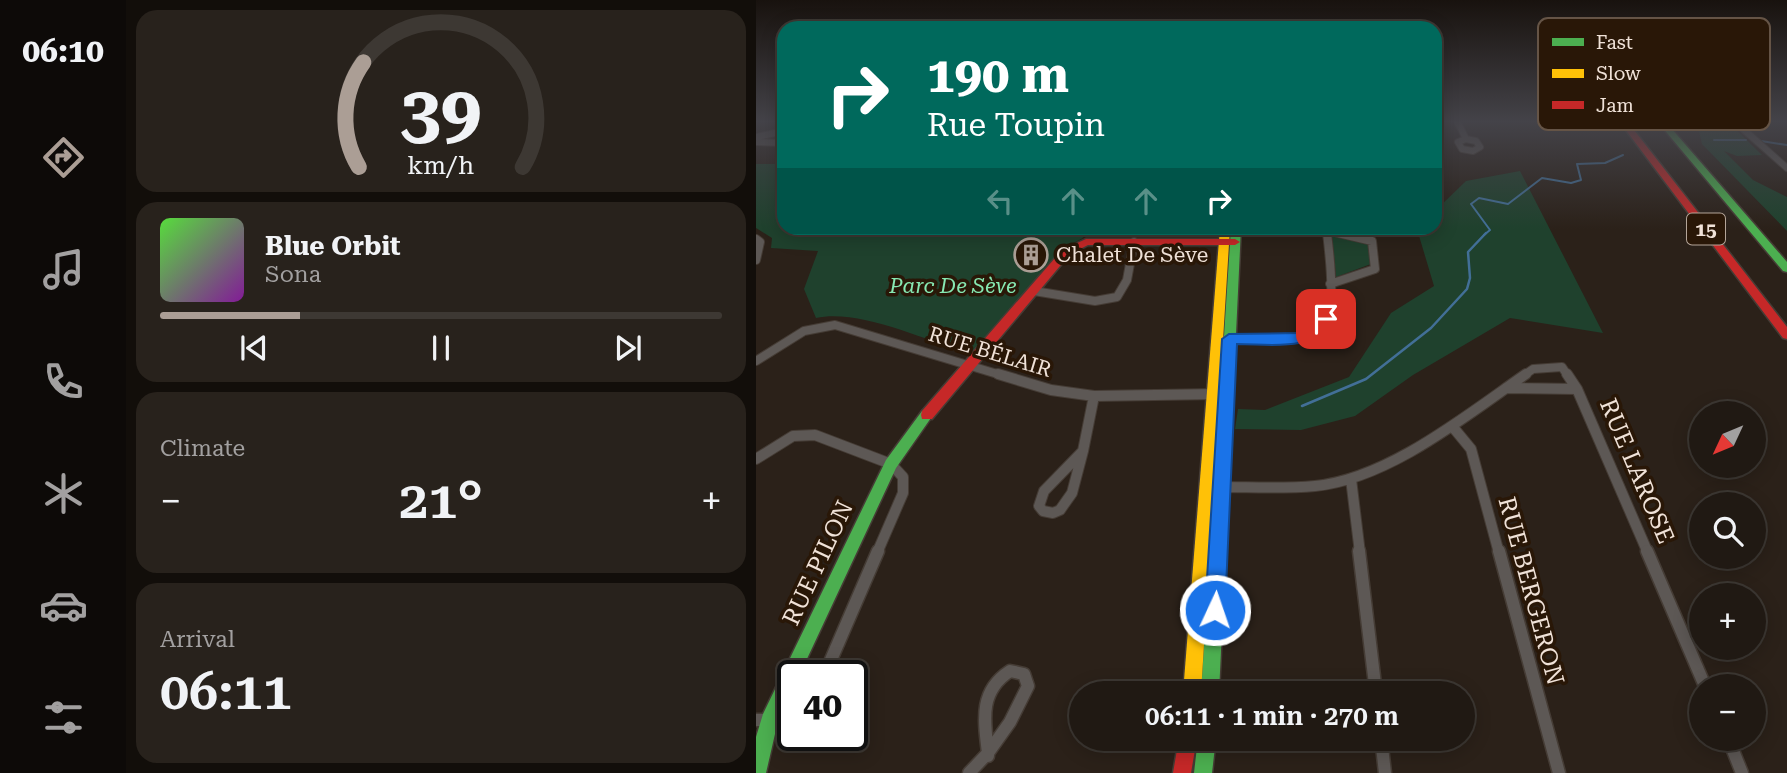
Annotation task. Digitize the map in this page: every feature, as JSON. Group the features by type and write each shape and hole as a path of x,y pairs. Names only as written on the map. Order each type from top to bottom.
{"main road":[{"name":"15","path":"1651,157 1787,335"},
{"name":"15","path":"1692,157 1787,270"},
{"path":"1228,235 1230,242"},
{"path":"1211,681 1222,486 1220,394 1230,242 1233,235"},
{"name":"RUE PILON","path":"757,773 763,720 891,464 917,426 1073,247 1086,243 1230,242"},
{"path":"1193,681 1207,486 1220,394"},
{"path":"1182,773 1186,751"},
{"path":"1203,773 1206,751"}],"street":[{"path":"1223,339 1289,340 1315,333 1330,310 1331,284 1327,235"},
{"path":"1331,284 1375,269 1377,265 1372,241 1349,235"},
{"path":"756,239 760,242 761,249 756,260"},
{"path":"1034,291 1104,303 1117,298 1124,290 1134,242"},
{"name":"RUE BÉLAIR","path":"756,361 804,331 835,325 1051,390 1094,396 1220,394"},
{"path":"1207,486 1316,486 1351,479 1405,454 1452,426 1533,369 1562,367 1577,389"},
{"path":"1503,388 1577,389"},
{"name":"RUE LAROSE","path":"1577,389 1700,674"},
{"path":"1083,451 1044,491 1038,506 1043,511 1056,512 1067,504 1083,451 1094,396"},
{"name":"RUE BERGERON","path":"1452,426 1471,449 1559,773"},
{"path":"756,459 793,436 815,435 891,464 903,477 903,493 831,660"},
{"path":"756,465 766,452"},
{"path":"1351,479 1375,681"},
{"path":"970,773 988,756 1016,717 1028,686 1024,674 1010,671 995,678 987,689 988,756"},
{"path":"1382,751 1385,773"},
{"path":"1733,751 1742,773"}],"green space":[{"path":"1715,157 1730,157 1753,180 1787,197 1787,231"},
{"name":"Parc De Sève","path":"756,164 777,164 777,235 1082,235 1083,238 1062,249 977,351 965,352 871,321 833,316 816,318 804,289 818,251 771,248 772,238 756,228"},
{"path":"1520,171 1603,333 1510,318 1413,375 1355,416 1301,430 1235,429 1238,409 1265,410 1349,377 1391,313 1434,286 1419,235 1442,235 1442,204 1466,181"},
{"path":"1332,235 1343,235 1369,243 1371,264 1336,277"}],"waterway":[{"path":"1484,235 1490,230 1471,204 1479,198 1508,204 1542,178 1571,183 1581,180 1577,164 1605,163 1618,157"},
{"path":"1302,406 1366,379 1431,328 1467,289 1470,278 1468,252 1484,235"}],"traffic: fast":[{"path":"1692,157 1787,269"},
{"path":"1211,681 1236,235"},
{"path":"757,773 769,720 891,464 927,415"},
{"path":"1203,773 1206,751"}],"traffic: slow":[{"path":"1193,681 1225,235"}],"traffic: jam":[{"path":"1651,157 1787,335"},
{"path":"927,415 1066,252 1086,242 1235,242"},
{"path":"1182,773 1186,751"}],"place":[{"name":"Chalet De Sève","path":"1031,255"}],"route":[{"path":"1215,610 1229,339 1302,338 1315,333 1326,319"}]}
